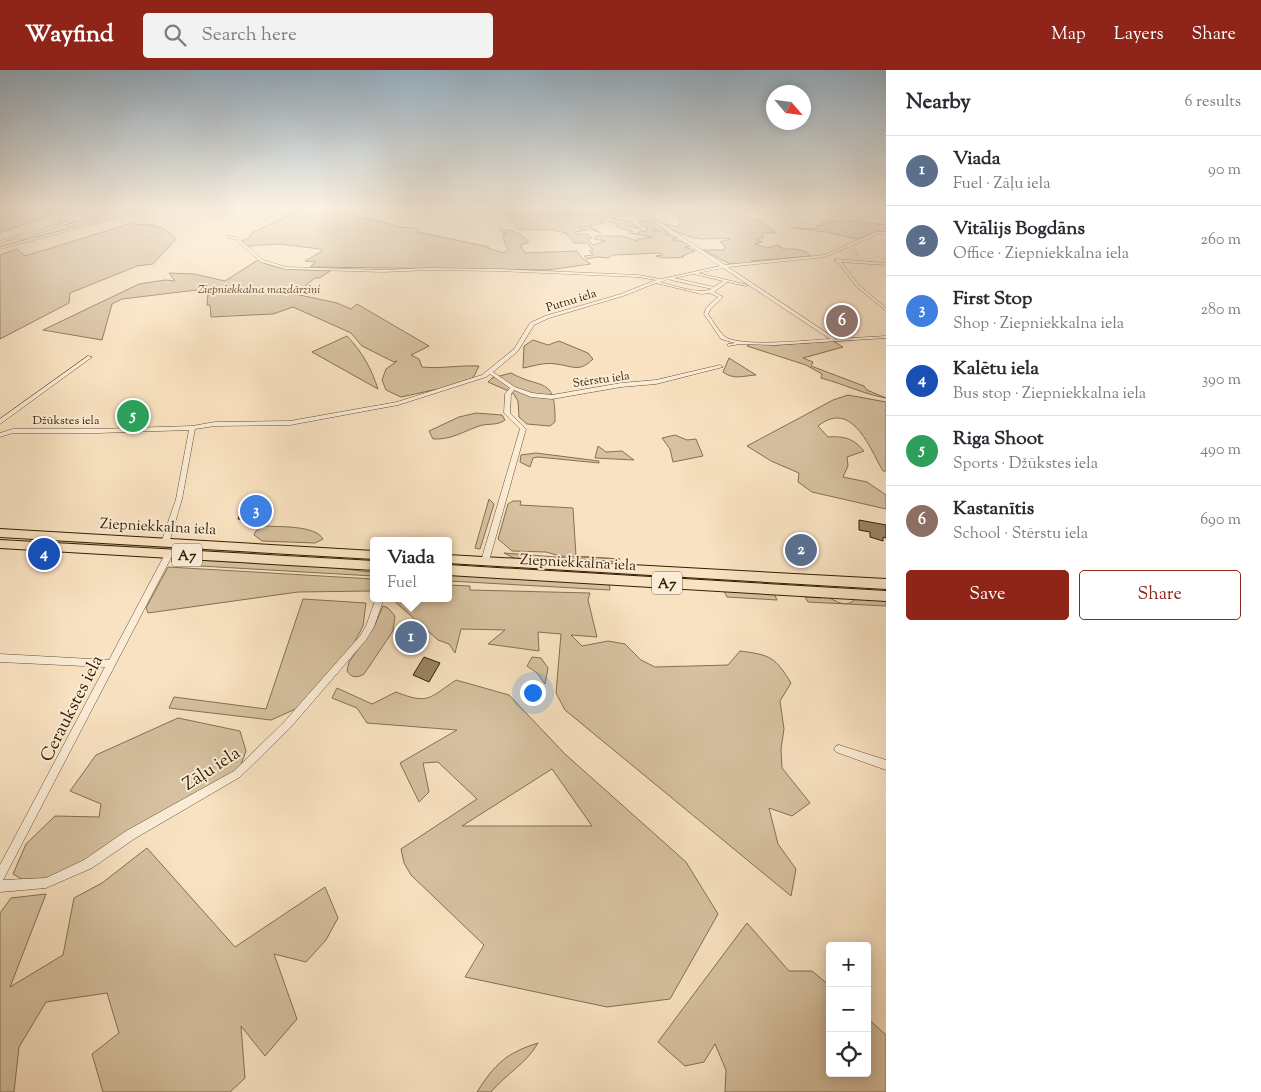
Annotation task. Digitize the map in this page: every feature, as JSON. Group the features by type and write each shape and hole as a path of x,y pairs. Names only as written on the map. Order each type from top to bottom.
{"highway":[{"name":"Ziepniekkalna iela","path":"0,533 270,560 370,566"},
{"name":"Ziepniekkalna iela","path":"0,544 167,549 276,549 370,555"},
{"path":"270,560 269,554 276,549"},
{"name":"Ziepniekkalna iela","path":"452,559 886,584"},
{"path":"475,572 483,569 485,561"},
{"name":"Ziepniekkalna iela","path":"452,570 886,596"},
{"path":"826,580 826,586 833,592"}],"street":[{"path":"255,255 262,261 286,268 382,271 428,269 499,270 638,276 661,280"},
{"path":"707,255 746,283 835,340"},
{"name":"Putnu iela","path":"192,428 215,424 290,423 324,418 419,398 476,380 490,372 516,350 532,324 547,317 622,295 668,278 724,266 745,266 828,255"},
{"path":"825,256 838,260 886,264"},
{"path":"838,260 858,286 886,310"},
{"path":"692,273 725,281 746,283"},
{"path":"668,278 716,288"},
{"path":"711,292 725,281"},
{"path":"655,282 701,293 711,292 721,297 708,309 706,314 723,338 740,343"},
{"path":"730,345 740,343 776,344 886,336"},
{"path":"0,422 90,357"},
{"name":"Stērstu iela","path":"490,372 513,388 531,395 552,397 621,385 656,382 720,367"},
{"path":"485,561 523,429 507,413 508,394 513,388"},
{"name":"Džūkstes iela","path":"0,435 13,432 192,428"},
{"name":"Ceraukstes iela","path":"0,876 112,664 167,549 179,499 192,428"},
{"name":"Zāļu iela","path":"0,886 46,883 88,864 130,835 237,774 282,731 363,638 370,627 379,602"},
{"path":"0,658 112,664"},
{"path":"839,749 886,765"}],"green space":[{"path":"0,255 162,255 153,264 137,266 70,293 69,303 0,339"},
{"path":"316,255 580,255 591,264 548,270 310,267 316,262 305,261"},
{"path":"613,255 608,258 597,257 587,259 584,256 620,255"},
{"path":"685,255 682,256 684,257 677,258 656,256"},
{"path":"712,255 811,256 751,261 756,263 730,264"},
{"name":"Ziepniekkalna mazdārziņi","path":"258,260 275,267 332,270 319,278 315,278 295,294 337,303 351,309 357,304 429,346 411,355 419,359 422,367 479,366 473,378 447,387 401,397 386,390 382,380 386,369 397,361 394,362 362,346 351,333 293,307 273,314 211,317 210,305 207,305 208,294 197,290 122,299 112,304 102,340 43,330 139,284 165,280 175,281 169,273 194,274 225,281"},
{"path":"347,336 366,361 378,389 312,352"},
{"path":"533,340 548,345 559,341 588,353 593,359 584,366 576,368 556,364 539,364 523,368 524,346"},
{"path":"833,341 843,347 803,358 813,362 811,366 864,386 867,390 886,398 821,378 822,374 806,365 747,346 750,344 777,345"},
{"path":"729,358 756,375 735,377 723,372"},
{"path":"511,373 545,386 549,390 555,407 555,422 550,426 527,424 519,417 518,401 513,393 488,382 492,378"},
{"path":"848,395 886,402 886,471 883,471 865,439 850,422 841,418 830,419 818,426 828,437 848,439 856,443 864,451 847,457 848,466 843,477 867,482 886,495 886,509 812,492 798,482 799,473 771,461 747,446 833,400"},
{"path":"476,413 502,415 505,420 499,423 479,426 445,438 433,439 429,431 459,417"},
{"path":"675,435 687,440 696,439 703,456 673,462 670,449 662,438"},
{"path":"598,446 606,452 622,451 634,460 595,458"},
{"path":"536,453 599,461 599,463 538,457 533,458 530,467 520,462 521,455"},
{"path":"489,499 494,504 480,549 475,548"},
{"path":"513,501 521,501 520,505 573,508 576,556 620,559 560,556 546,552 512,551 498,539 508,504"},
{"path":"264,526 305,529 319,534 323,539 315,543 262,541 254,535 256,531"},
{"path":"35,538 259,551 263,553 261,555 23,542 33,541"},
{"path":"504,553 621,562 622,565 516,559"},
{"path":"177,559 330,567 370,572 370,576 183,565 171,561"},
{"path":"495,565 818,584 820,587 495,569 493,567"},
{"path":"168,567 370,579 370,591 298,592 148,613 146,608"},
{"path":"452,575 609,583 610,590 452,581"},
{"path":"452,585 470,586 470,590 590,593 588,600 597,637 571,635 582,646 608,641 625,644 641,660 655,667 728,665 740,651 759,654 771,659 781,668 791,683 780,701 784,729 781,749 782,768 810,803 792,816 769,808 778,844 796,869 791,896 565,710 556,693 561,634 538,632 539,651 488,644 505,630 461,629 455,653 449,644 438,640 395,602 452,602"},
{"path":"724,591 774,593 777,600 727,597"},
{"path":"820,595 847,604 808,602 805,597 821,598"},
{"path":"856,598 886,600 886,606 847,604"},
{"path":"303,599 366,603 363,626 352,647 298,708 271,720 169,708 174,697 266,709"},
{"path":"383,606 388,608 395,616 393,631 364,674 357,677 353,676 347,671 349,662 374,627"},
{"path":"532,657 541,658 548,668 545,684 537,673 527,666"},
{"path":"456,680 509,695 565,754 686,862 718,914 670,999 607,1007 465,977 484,945 411,875 404,863 401,849 477,799 438,762 423,763 429,792 419,802 400,763 457,730 367,723 357,708 332,698 337,688 372,704 396,692 422,699 434,695","holes":["552,769 592,826 462,826"]},
{"path":"178,718 240,731 246,751 239,770 61,874 28,883 13,874 26,844 55,816 99,817 101,804 70,791 96,755"},
{"path":"147,848 235,947 325,887 338,918 326,940 306,962 274,954 297,1019 265,1056 241,1026 245,1078 230,1092 103,1092 92,1054 119,1033 107,993 46,1002 19,1047 14,1092 0,1092 0,913 11,898 46,894 10,987 63,955 74,898 102,883"},
{"path":"747,923 789,971 812,971 826,983 826,1077 871,1077 871,1022 886,1035 886,1092 725,1092 726,1070 715,1044 704,1062 685,1066 658,1042"},
{"path":"538,1043 528,1057 491,1092 477,1092 502,1061 518,1051"}],"building":[{"path":"246,501 260,502 258,506 273,507 269,516 253,515 251,520 238,519"},
{"path":"859,520 886,525 886,538 883,537 883,541 870,537 870,532 859,530"},
{"path":"424,657 440,663 429,682 413,675"}],"place":[{"name":"Kastanītis","path":"842,321"},
{"name":"Riga Shoot","path":"133,416"},
{"name":"First Stop","path":"256,511"},
{"name":"Vitālijs Bogdāns","path":"801,550"},
{"name":"Kalētu iela","path":"44,554"},
{"name":"Viada","path":"411,637"}]}
